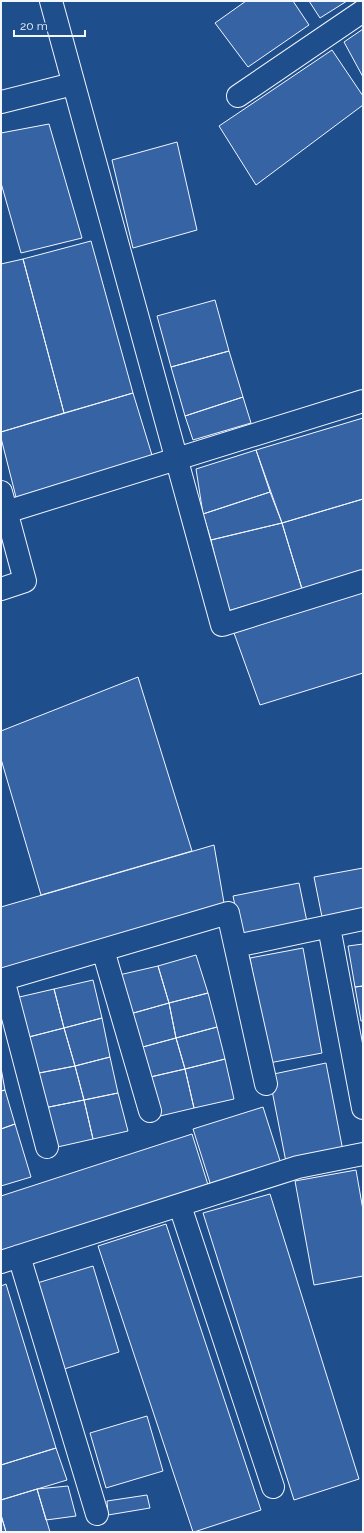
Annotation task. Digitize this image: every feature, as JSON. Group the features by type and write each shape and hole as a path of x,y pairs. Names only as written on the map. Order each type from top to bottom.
{"street":[{"path":"50,1 222,625 363,580"},
{"path":"238,96 363,11"},
{"path":"1,102 74,84"},
{"path":"6,512 363,401"},
{"path":"1,492 25,581 1,589"},
{"path":"47,1147 2,980 228,913 266,1084"},
{"path":"236,946 363,919"},
{"path":"329,926 363,1108"},
{"path":"103,950 150,1111"},
{"path":"96,1514 10,1259 180,1206 298,1167 363,1154"},
{"path":"180,1206 273,1487"}],"building":[{"path":"246,1 293,1 309,25 248,67 215,23"},
{"path":"309,1 347,1 320,18"},
{"path":"363,29 363,77 344,42"},
{"path":"332,50 363,96 363,105 256,185 219,126"},
{"path":"49,124 82,238 21,253 1,183 1,133"},
{"path":"177,142 197,230 133,248 112,160"},
{"path":"91,241 133,393 64,413 23,259"},
{"path":"23,259 64,413 1,432 1,264"},
{"path":"215,300 229,351 171,367 157,316"},
{"path":"229,351 243,397 185,416 171,367"},
{"path":"133,393 155,465 17,501 1,438 1,432"},
{"path":"243,397 251,423 193,440 185,416"},
{"path":"363,418 363,499 282,523 256,450"},
{"path":"256,450 270,492 203,514 196,469"},
{"path":"270,492 282,523 211,540 203,514"},
{"path":"363,499 363,571 302,589 282,523"},
{"path":"282,523 302,589 228,611 211,540"},
{"path":"363,592 363,673 260,705 234,633"},
{"path":"138,677 192,851 41,895 1,759 1,731"},
{"path":"214,845 224,903 1,972 1,907"},
{"path":"363,868 363,909 322,917 314,877"},
{"path":"299,883 307,922 241,935 233,896"},
{"path":"363,944 363,986 355,987 348,946"},
{"path":"303,948 322,1053 269,1063 250,958"},
{"path":"196,955 208,993 169,1003 158,966"},
{"path":"158,966 169,1003 130,1014 119,975"},
{"path":"93,980 102,1018 64,1028 54,989"},
{"path":"363,986 363,1021 361,1021 355,987"},
{"path":"54,989 64,1028 25,1038 15,998"},
{"path":"208,993 217,1027 176,1038 169,1003"},
{"path":"169,1003 176,1038 139,1048 130,1014"},
{"path":"102,1018 110,1057 75,1066 64,1028"},
{"path":"217,1027 225,1059 185,1069 176,1038"},
{"path":"64,1028 75,1066 34,1074 25,1038"},
{"path":"176,1038 185,1069 146,1078 139,1048"},
{"path":"110,1057 118,1093 84,1100 75,1066"},
{"path":"225,1059 234,1099 194,1108 185,1069"},
{"path":"326,1063 343,1151 286,1162 269,1075"},
{"path":"75,1066 84,1100 44,1108 34,1074"},
{"path":"1,1068 5,1090 1,1091"},
{"path":"185,1069 194,1108 156,1117 146,1078"},
{"path":"5,1090 15,1124 1,1129 1,1091"},
{"path":"118,1093 128,1131 93,1139 84,1100"},
{"path":"84,1100 93,1139 53,1148 44,1108"},
{"path":"263,1107 282,1167 212,1189 193,1129"},
{"path":"15,1124 31,1177 1,1186 1,1129"},
{"path":"192,1134 209,1188 1,1255 1,1196"},
{"path":"356,1170 363,1210 363,1276 314,1285 295,1181"},
{"path":"270,1194 359,1479 294,1500 203,1213"},
{"path":"166,1224 261,1510 194,1532 98,1246"},
{"path":"93,1266 119,1352 61,1370 34,1284"},
{"path":"6,1284 56,1448 1,1465 1,1286"},
{"path":"147,1416 163,1471 106,1488 90,1433"},
{"path":"56,1448 67,1480 1,1500 1,1465"},
{"path":"68,1486 76,1516 46,1520 37,1489"},
{"path":"37,1489 50,1532 6,1532 1,1515 1,1500"},
{"path":"147,1495 150,1508 108,1515 107,1501"},
{"path":"1,1515 6,1532 1,1532"}]}
